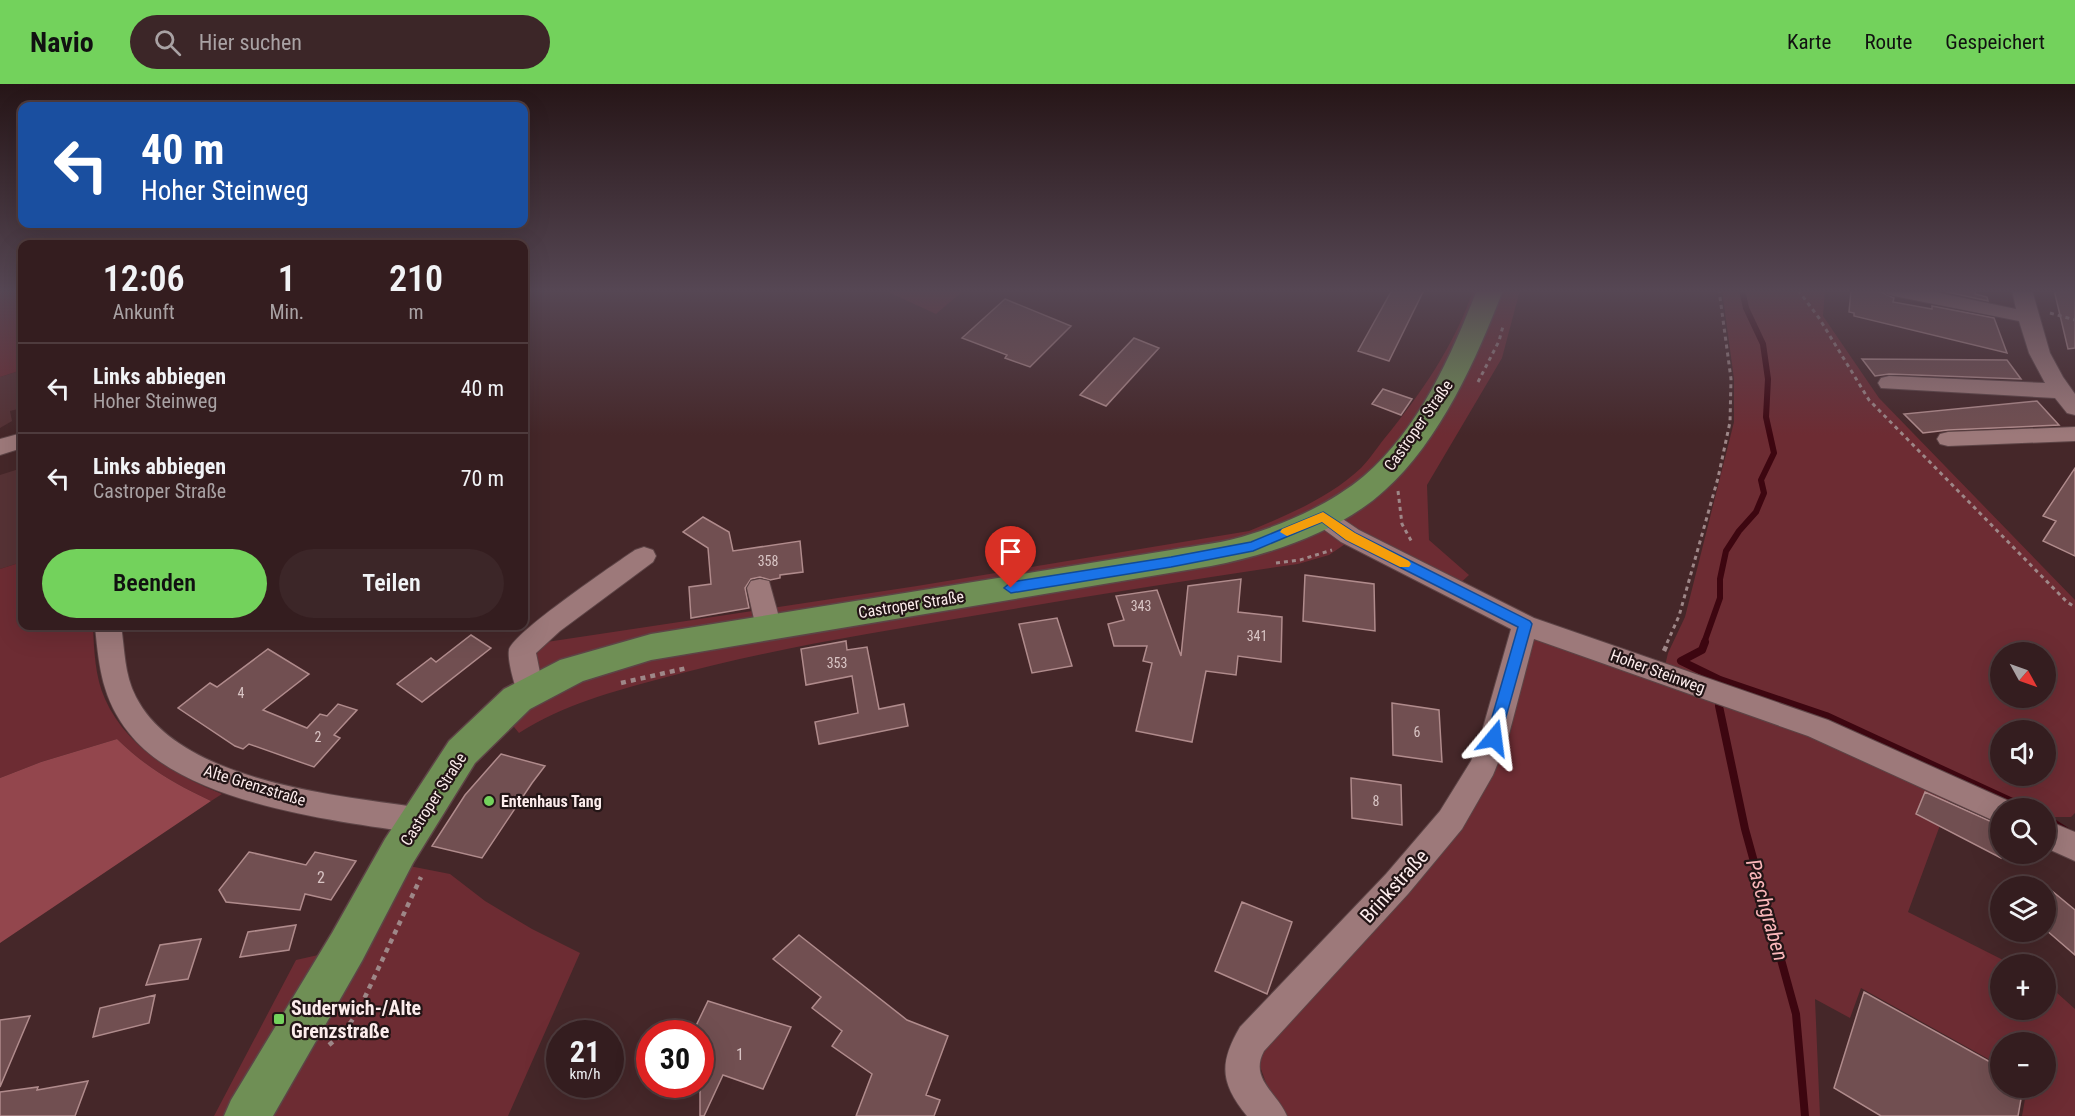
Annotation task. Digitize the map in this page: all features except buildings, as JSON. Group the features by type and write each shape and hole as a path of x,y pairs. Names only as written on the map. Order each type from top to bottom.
{"main road":[{"name":"Castroper Straße","path":"247,1116 347,947 417,820 462,752 517,699 572,670 651,647 1171,562 1253,546 1323,517 1356,497 1386,473 1450,381 1472,338"}],"street":[{"path":"2035,338 2043,364 2075,408"},
{"path":"1889,383 2061,391"},
{"path":"1948,439 2075,434"},
{"path":"0,447 18,441"},
{"name":"Hoher Steinweg","path":"1323,517 1350,536 1525,624 1818,728 1990,806"},
{"path":"530,692 522,650 551,624 644,556"},
{"path":"760,588 769,628"},
{"name":"Brinkstraße","path":"1269,1116 1250,1092 1242,1076 1239,1064 1244,1053 1252,1039 1397,884 1451,820 1487,757 1525,624"},
{"name":"Alte Grenzstraße","path":"108,630 114,678 129,710 142,729 159,744 208,774 289,798 417,820"},
{"path":"2056,838 2075,847"}],"path":[{"path":"1474,387 1500,338"},
{"path":"1658,671 1679,616 1718,478 1730,422 1731,379 1725,338"},
{"path":"1831,338 1869,400 2067,602 2075,607"},
{"path":"1391,498 1403,486"},
{"path":"1398,490 1402,524 1416,547 1408,566"},
{"path":"1269,564 1318,555 1334,549 1350,536"},
{"path":"612,686 692,666"},
{"path":"321,1050 344,1033 358,1012 423,873"}],"shaded area":[{"path":"0,338 18,338 18,371 0,377"},
{"path":"1453,338 1507,338 1502,358 1427,485 1429,540 1469,575 1455,588 1357,536 1329,555 1298,564 867,634 713,665 589,700 553,714 519,733 505,716 540,643 917,586 1249,531 1308,504 1336,488 1361,468 1411,405"},
{"path":"1728,338 1838,338 1879,398 2075,600 2075,813 2071,817 2056,817 2056,798 1990,799 1664,670 1668,653 1685,617 1734,422 1734,379"},
{"path":"18,371 18,409 10,411 12,421 0,428 0,377"},
{"path":"18,469 18,563 0,569 0,475"},
{"path":"18,563 18,630 93,630 99,682 114,716 126,732 154,758 170,769 222,794 211,801 184,788 150,767 117,739 41,762 0,778 0,569"},
{"path":"1527,627 1953,790 1908,912 1991,954 1990,1020 2056,1020 2056,992 2075,1009 2075,1116 2022,1116 2025,1098 2056,1098 2056,1032 1990,1032 1990,1060 1861,988 1850,1018 1815,999 1820,1116 1278,1116 1257,1058 1456,825"},
{"path":"117,739 161,774 211,801 0,943 0,778 41,762"},
{"path":"394,863 450,874 485,901 532,929 580,953 550,1020 546,1020 546,1030 508,1116 214,1116 296,960 345,949"}],"waterway":[{"name":"Paschgraben","path":"1704,643 1720,598 1720,579 1726,551 1739,531 1756,512 1764,493 1761,480 1774,453 1766,417 1768,379 1760,338"},
{"path":"1705,642 1702,650 1681,661 1720,680 1826,716 2003,798"},
{"name":"Paschgraben","path":"1719,706 1745,829 1796,1014 1805,1116"},
{"path":"2056,825 2075,837"}],"slow traffic":[{"path":"1287,532 1323,517 1350,536 1405,564"}],"place":[{"name":"Entenhaus Tang","path":"489,801"},
{"name":"Suderwich-/Alte Grenzstraße","path":"279,1019"}],"route":[{"path":"1011,588 1253,546 1323,517 1350,536 1525,624 1494,738"}]}
